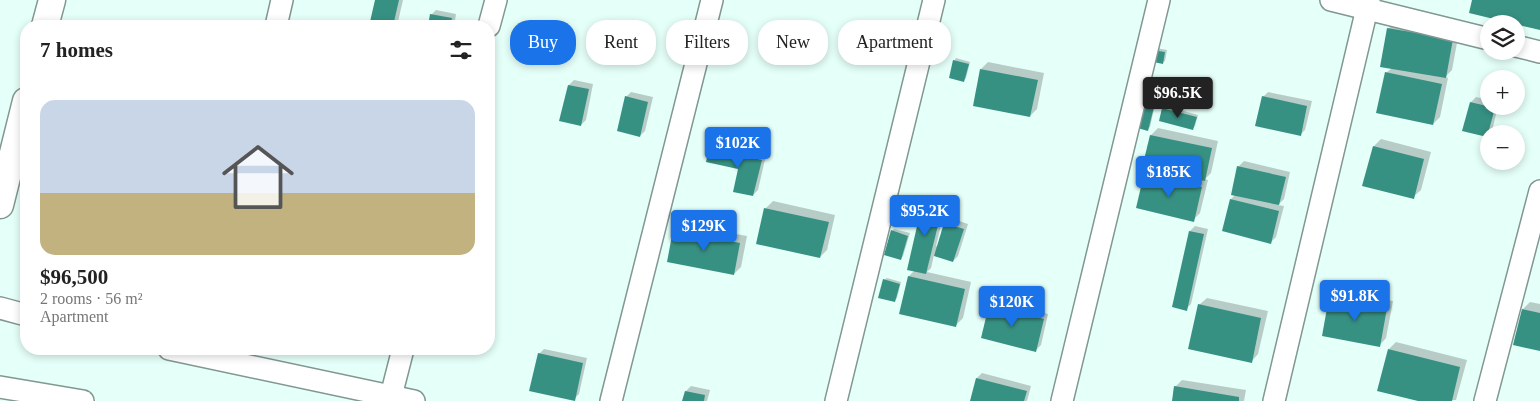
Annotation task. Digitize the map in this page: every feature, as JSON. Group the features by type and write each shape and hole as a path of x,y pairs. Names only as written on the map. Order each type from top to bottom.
{"street":[{"path":"47,20 52,0"},
{"path":"277,20 282,0"},
{"path":"491,20 496,0"},
{"path":"611,401 712,0"},
{"path":"836,401 934,0"},
{"path":"1062,401 1159,0"},
{"path":"1331,0 1368,5 1480,36"},
{"path":"1274,401 1368,5"},
{"path":"1525,48 1540,52"},
{"path":"0,205 20,125"},
{"path":"1485,401 1540,190"},
{"path":"0,308 20,313"},
{"path":"211,355 414,401"},
{"path":"390,396 401,355"},
{"path":"0,387 83,401"}],"building":[{"path":"375,0 399,0 394,20 370,20"},
{"path":"1472,0 1540,0 1540,30 1525,26 1525,15 1480,16 1469,13"},
{"path":"430,14 452,18 452,20 429,20"},
{"path":"1387,28 1453,39 1446,78 1380,67"},
{"path":"1152,50 1165,52 1163,64 1149,61"},
{"path":"953,60 969,64 964,82 949,78"},
{"path":"980,69 1038,80 1030,117 973,106"},
{"path":"1385,72 1442,84 1433,125 1376,113"},
{"path":"568,85 589,89 581,126 559,121"},
{"path":"1141,95 1156,99 1148,131 1134,127"},
{"path":"625,96 648,102 640,137 617,131"},
{"path":"1262,96 1307,106 1301,136 1255,126"},
{"path":"1470,102 1480,104 1480,115 1493,115 1490,125 1480,125 1480,135 1462,131"},
{"path":"1162,108 1197,117 1193,130 1159,121"},
{"path":"1150,135 1212,148 1205,181 1142,168"},
{"path":"1373,146 1424,159 1414,199 1362,186"},
{"path":"709,148 762,160 753,196 733,192 738,169 706,162"},
{"path":"1237,166 1286,177 1279,205 1231,195"},
{"path":"1144,174 1202,187 1194,222 1136,208"},
{"path":"1230,199 1279,211 1271,244 1222,231"},
{"path":"923,200 943,205 926,274 907,270"},
{"path":"764,208 829,222 820,258 756,244"},
{"path":"944,223 964,229 953,262 934,256"},
{"path":"673,230 740,243 734,275 667,262"},
{"path":"891,230 908,236 901,260 884,255"},
{"path":"1189,231 1204,234 1187,311 1172,307"},
{"path":"908,276 965,289 956,327 899,314"},
{"path":"883,279 900,284 895,302 878,298"},
{"path":"1329,297 1387,308 1380,347 1322,336"},
{"path":"1198,304 1261,318 1252,363 1188,349"},
{"path":"989,305 1044,319 1036,352 981,338"},
{"path":"1522,309 1540,313 1540,351 1513,345"},
{"path":"1388,349 1460,367 1452,401 1418,401 1377,391"},
{"path":"538,353 583,363 575,401 529,391"},
{"path":"976,378 1027,391 1024,401 970,401"},
{"path":"1174,386 1239,397 1239,401 1172,401"},
{"path":"685,391 705,395 704,401 682,401"}]}
